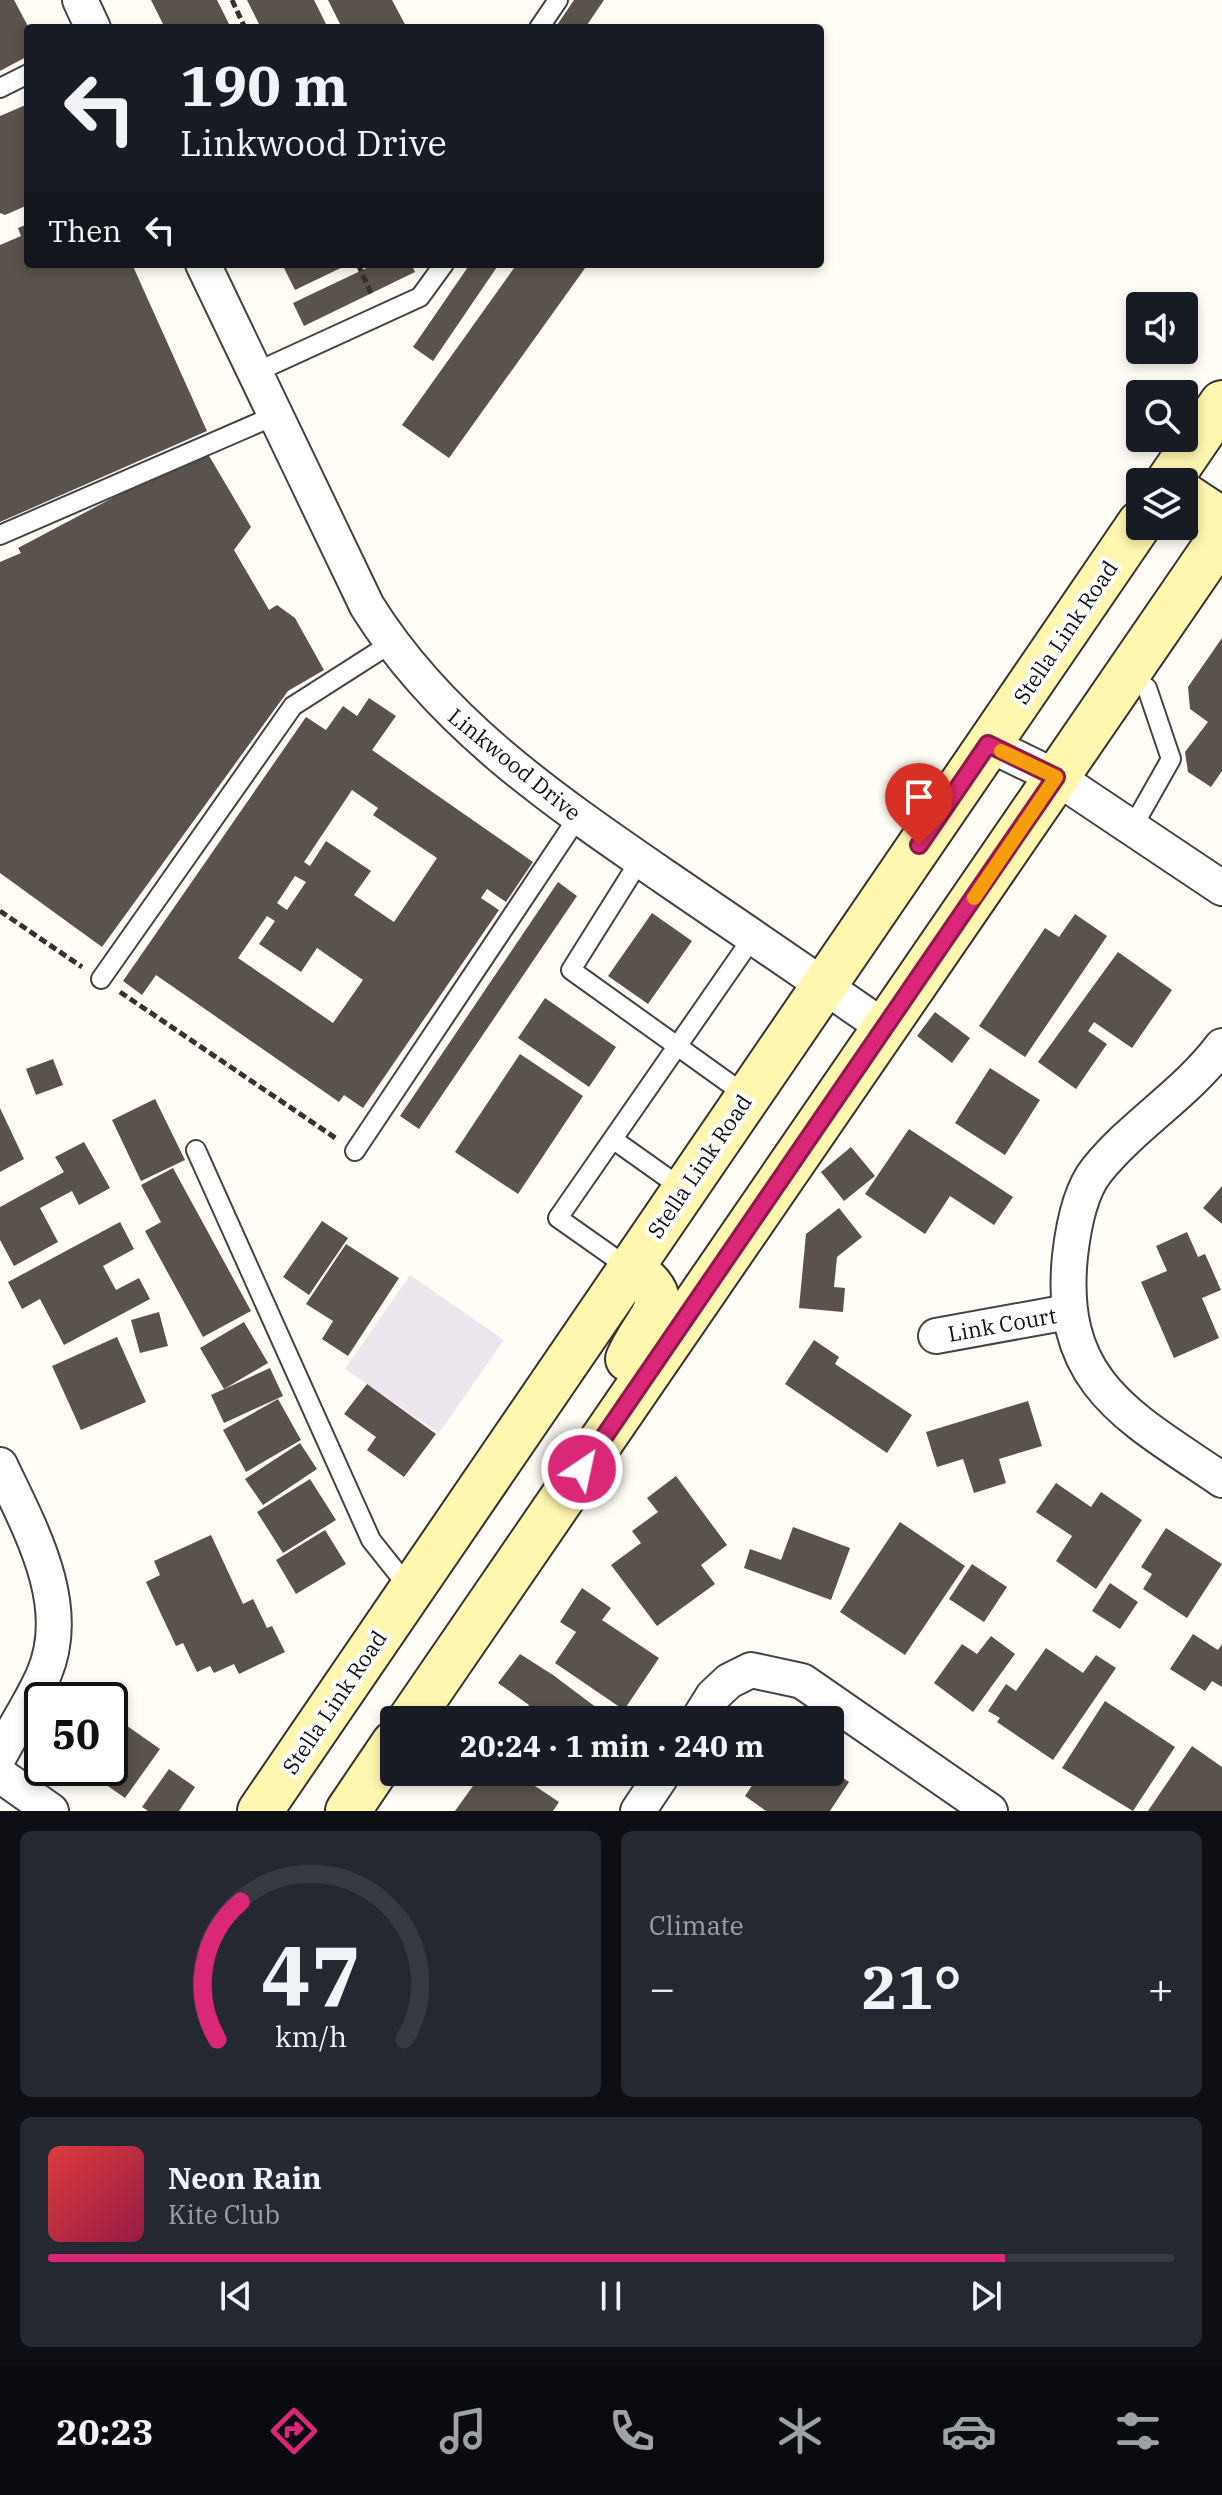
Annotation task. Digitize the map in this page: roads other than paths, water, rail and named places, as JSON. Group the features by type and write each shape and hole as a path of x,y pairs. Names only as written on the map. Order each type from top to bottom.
{"main road":[{"path":"1178,468 1222,403"},
{"path":"1198,504 1222,520"},
{"path":"420,1706 1222,536"},
{"name":"Stella Link Road","path":"260,1811 1128,540"},
{"path":"582,1469 632,1350 657,1307 657,1293 651,1282 629,1268"},
{"path":"348,1811 380,1764"}],"street":[{"path":"80,0 91,24"},
{"name":"Linkwood Drive","path":"205,268 367,606 390,644 440,702 497,755 578,817 885,1028"},
{"path":"988,744 1056,777 1222,888"},
{"path":"1222,1046 1179,1095 1117,1147 1094,1173 1073,1234 1068,1312 1088,1367 1109,1399 1222,1480"},
{"name":"Link Court","path":"936,1336 1068,1312"},
{"path":"0,1465 44,1560 54,1626 45,1672 0,1755"},
{"path":"707,1706 729,1681 751,1670 802,1681 838,1706"},
{"path":"844,1710 990,1811"},
{"path":"0,1775 51,1811"},
{"path":"638,1811 655,1786"}],"lane":[{"path":"542,24 558,0"},
{"path":"0,88 24,76"},
{"path":"254,373 420,297 441,268"},
{"path":"0,535 274,416"},
{"path":"101,979 293,706 390,644"},
{"path":"1127,674 1147,688 1171,759 1132,828"},
{"path":"355,1151 578,817"},
{"path":"640,860 571,970 747,1096"},
{"path":"629,1268 558,1218 753,937"},
{"path":"614,1140 683,1189"},
{"path":"196,1150 371,1540 410,1589"}]}
